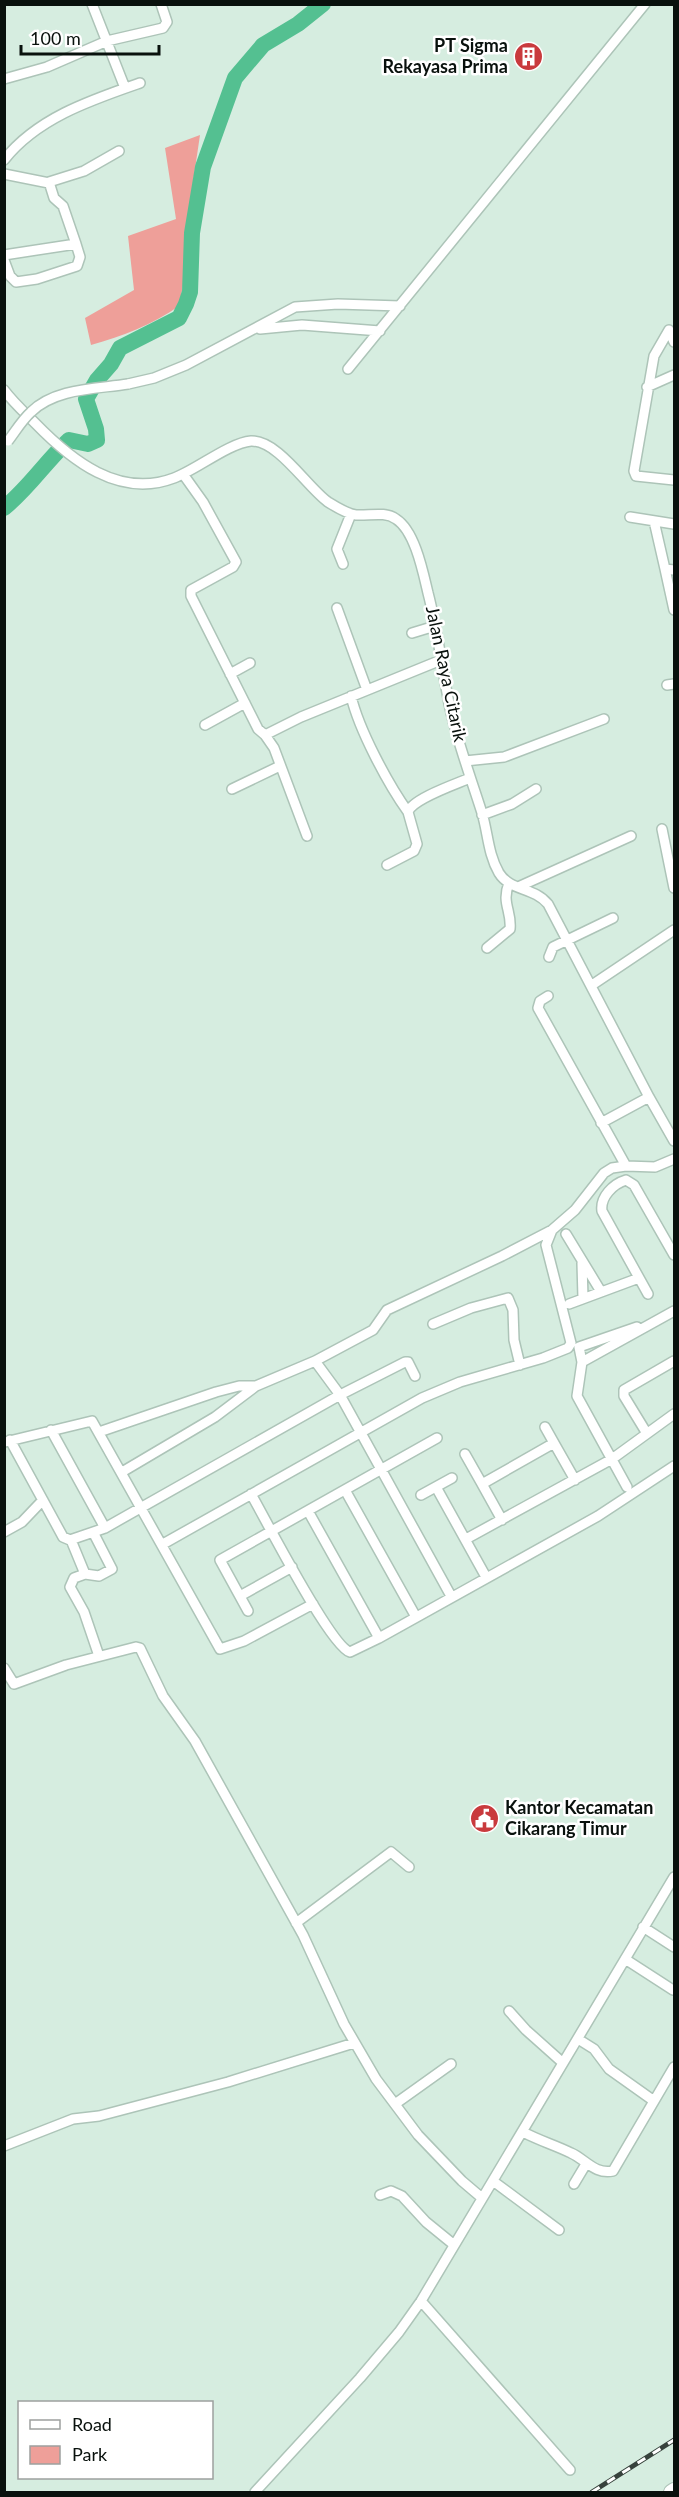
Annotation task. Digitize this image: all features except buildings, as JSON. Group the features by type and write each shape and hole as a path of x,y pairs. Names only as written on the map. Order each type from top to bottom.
{"street":[{"path":"92,4 125,88"},
{"path":"4,79 47,67 107,41 164,28 167,22 161,4"},
{"path":"348,369 645,4"},
{"path":"4,160 19,142 47,123 85,103 140,83"},
{"path":"4,174 49,183 52,180 84,171 119,151"},
{"path":"4,260 10,276 16,282 37,279 77,266 80,257 76,244 63,206 54,198 49,183"},
{"path":"4,255 76,244"},
{"path":"6,443 30,412 44,402 59,395 154,378 186,365 295,307 338,304 400,306"},
{"path":"675,320 672,329 654,356 634,473 640,476 675,480"},
{"path":"255,329 302,325 380,331"},
{"path":"672,329 675,342"},
{"path":"647,387 675,375"},
{"name":"Jalan Raya Citarik","path":"4,390 52,441 94,472 127,482 159,483 183,474 238,445 251,441 259,442 275,450 324,499 351,514 390,516 404,527 418,555 435,626 450,710 493,859 500,873 513,885"},
{"path":"183,474 203,502 236,562 191,590 190,593 258,729 274,748 307,836"},
{"path":"343,564 337,549 351,514"},
{"path":"630,518 675,524"},
{"path":"654,521 670,570 675,609"},
{"path":"337,608 367,690"},
{"path":"412,633 435,626"},
{"path":"265,735 351,696 441,660"},
{"path":"230,674 250,663"},
{"path":"351,696 366,736 394,793 408,812 417,844 414,850 387,866"},
{"path":"205,725 245,703"},
{"path":"465,761 504,758 604,719"},
{"path":"232,789 280,766"},
{"path":"408,812 412,805 420,800 470,778"},
{"path":"482,815 512,804 536,789"},
{"path":"663,829 675,888"},
{"path":"487,948 507,933 511,926 505,893 513,885 631,836"},
{"path":"513,885 533,891 543,898 568,939 649,1097 675,1141"},
{"path":"549,957 553,947 613,918"},
{"path":"592,985 675,930"},
{"path":"548,996 540,1001 539,1010 626,1166"},
{"path":"601,1123 649,1097"},
{"path":"122,1472 215,1417 256,1386 315,1361 373,1330 387,1310 552,1230 575,1210 604,1173 612,1168 655,1167 675,1159"},
{"path":"648,1293 601,1206 610,1189 626,1180 634,1185 675,1255"},
{"path":"163,1544 422,1398 460,1382 520,1365 568,1348 571,1343 546,1245 552,1230"},
{"path":"566,1234 600,1290"},
{"path":"582,1261 583,1298"},
{"path":"569,1304 600,1290 639,1278"},
{"path":"434,1324 471,1308 508,1298 513,1310 514,1340 520,1365"},
{"path":"582,1362 675,1311"},
{"path":"627,1487 577,1396 582,1362 579,1347 662,1319"},
{"path":"315,1361 340,1395 451,1596"},
{"path":"646,1432 624,1396 624,1390 675,1361"},
{"path":"313,1604 244,1641 220,1649 163,1544 142,1508 99,1432 90,1420 7,1441 64,1539 71,1540 105,1528 142,1508 340,1395 405,1362 408,1362 415,1376"},
{"path":"99,1432 216,1392 239,1386 256,1386"},
{"path":"466,1539 612,1459 646,1432 675,1414"},
{"path":"545,1427 575,1480"},
{"path":"51,1430 105,1528"},
{"path":"248,1611 220,1560 437,1438"},
{"path":"482,1484 554,1443"},
{"path":"465,1454 502,1520"},
{"path":"251,1494 313,1604 345,1650 357,1650 625,1500 675,1466"},
{"path":"420,1495 452,1478"},
{"path":"436,1487 486,1577"},
{"path":"345,1490 416,1617"},
{"path":"4,1533 22,1522 43,1500"},
{"path":"308,1511 379,1638"},
{"path":"93,1532 112,1569 99,1576 85,1574 74,1578 70,1587 84,1612 99,1656"},
{"path":"71,1540 85,1574"},
{"path":"240,1596 292,1567"},
{"path":"4,1668 14,1684 99,1656 136,1647 143,1652 158,1688 195,1741 296,1923 354,2043 418,2135 482,2198"},
{"path":"296,1923 391,1851 409,1866"},
{"path":"255,2493 360,2378 420,2301 675,1877"},
{"path":"644,1927 675,1947"},
{"path":"625,1959 673,1990"},
{"path":"509,2011 526,2030 563,2062"},
{"path":"578,2039 594,2049 609,2069 654,2102"},
{"path":"4,2146 73,2119 99,2116 207,2087 354,2043"},
{"path":"395,2104 452,2064"},
{"path":"523,2132 542,2143 571,2153 586,2164 603,2171 613,2171 675,2067"},
{"path":"574,2184 586,2164"},
{"path":"493,2181 559,2230"},
{"path":"380,2195 391,2191 402,2196 426,2222 453,2244"},
{"path":"420,2301 570,2470"}],"green space":[{"path":"200,135 188,216 185,275 179,306 137,329 91,345 85,318 134,290 128,236 176,219 165,148"}],"waterway":[{"path":"4,508 69,440 88,444 97,440 96,429 86,399 120,348 179,318 190,292 192,233 203,167 235,78 263,45 298,24 323,4"}],"railway":[{"path":"592,2492 674,2440"}],"place":[{"name":"PT Sigma Rekayasa Prima","path":"529,56"},
{"name":"Kantor Kecamatan Cikarang Timur","path":"484,1818"}]}
